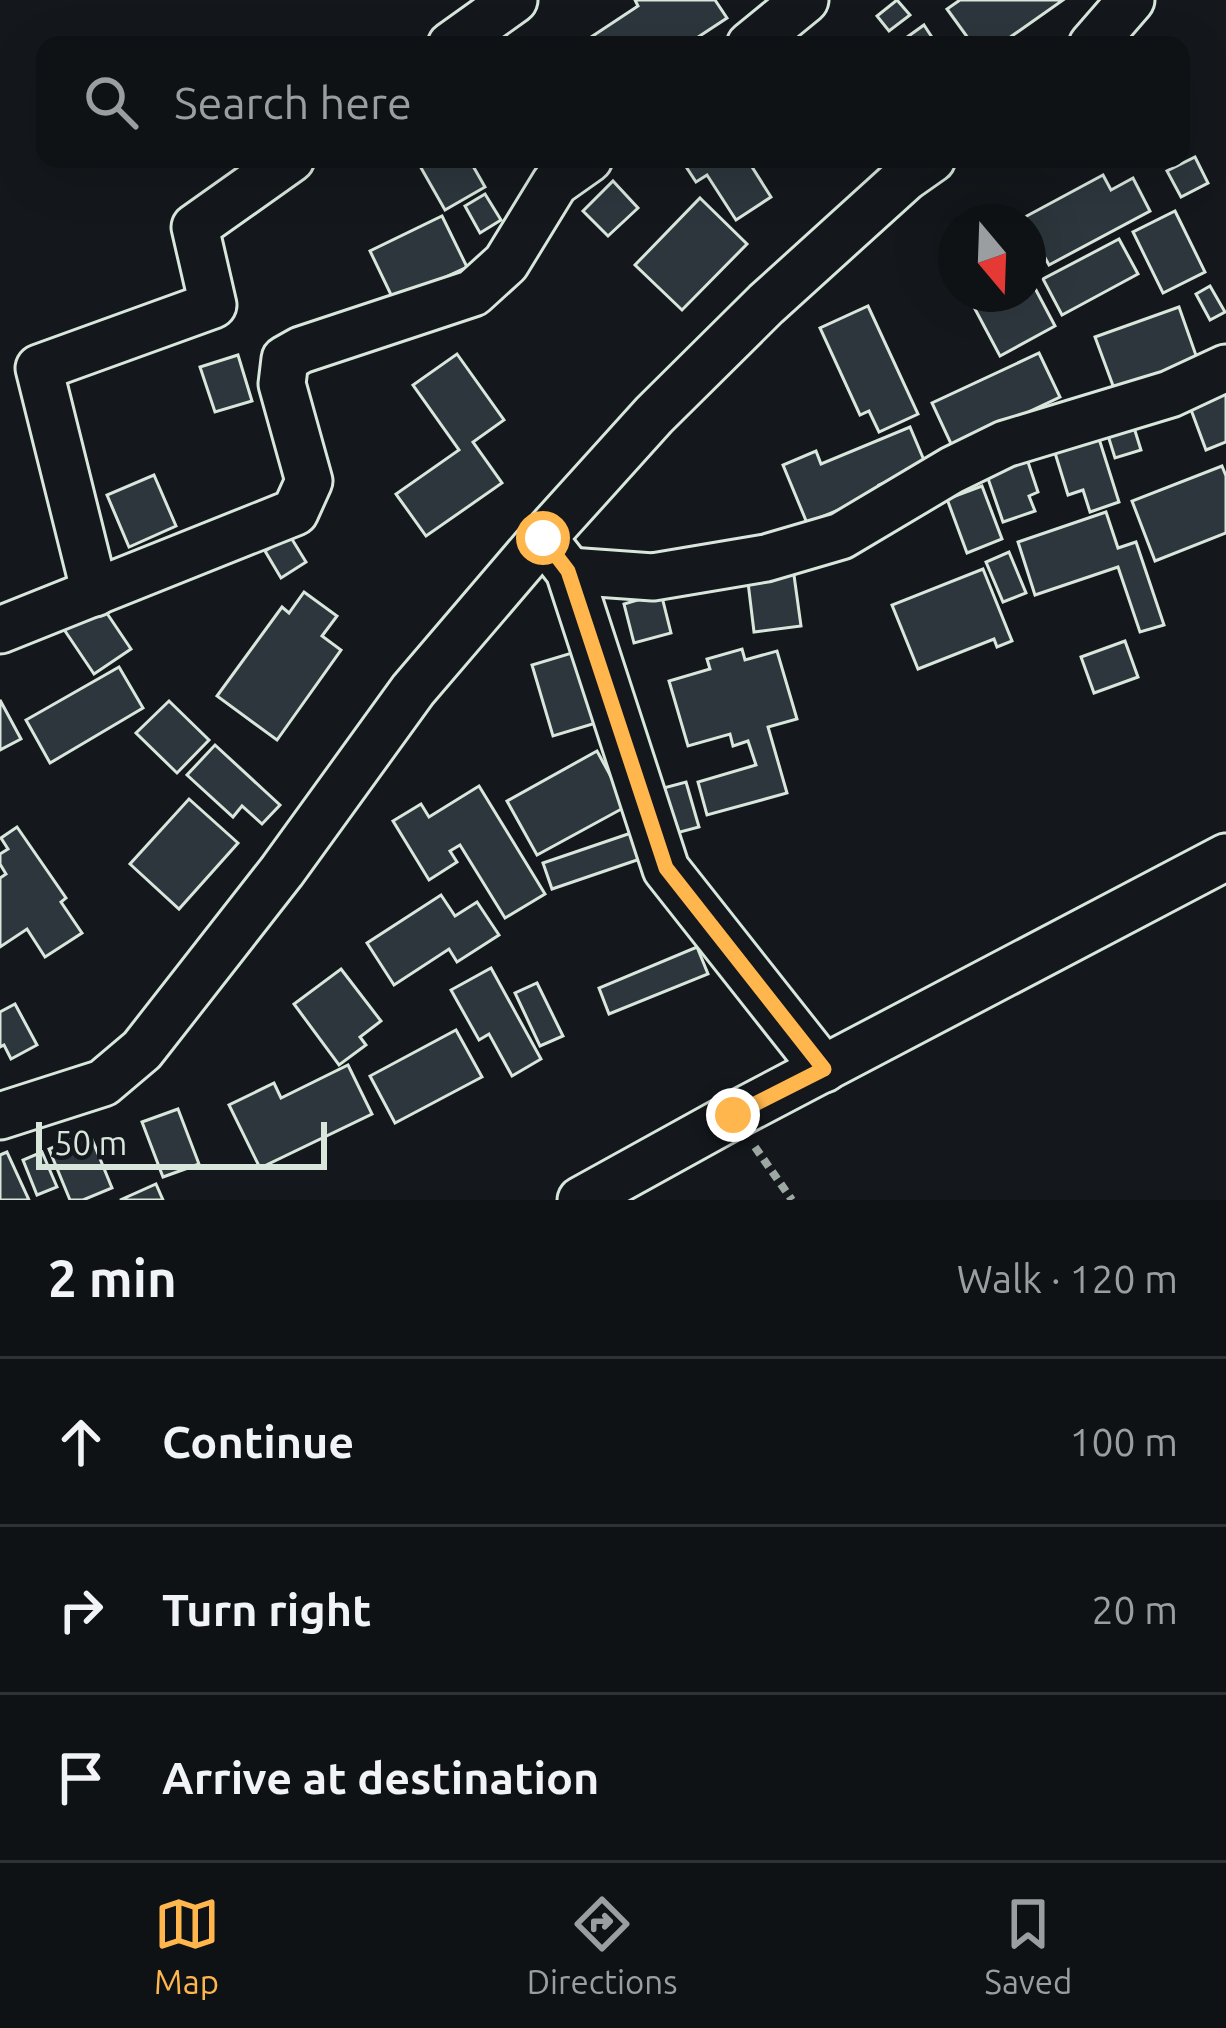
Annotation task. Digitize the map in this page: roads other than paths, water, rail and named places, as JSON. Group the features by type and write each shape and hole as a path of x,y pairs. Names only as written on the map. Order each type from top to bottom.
{"street":[{"path":"464,36 514,0"},
{"path":"761,36 806,0"},
{"path":"1100,36 1131,0"},
{"path":"95,593 39,368 213,305 195,227 278,168"},
{"path":"0,630 295,512 309,481 282,383 285,359 473,293 506,262 555,183 576,168"},
{"path":"0,1116 103,1083 142,1051 413,691 556,555 654,415 766,304 919,168"},
{"path":"556,555 653,577 766,558 842,536 1005,444 1170,394 1226,368"},
{"path":"556,555 666,868 824,1069"},
{"path":"581,1200 733,1115 1226,857"}]}
